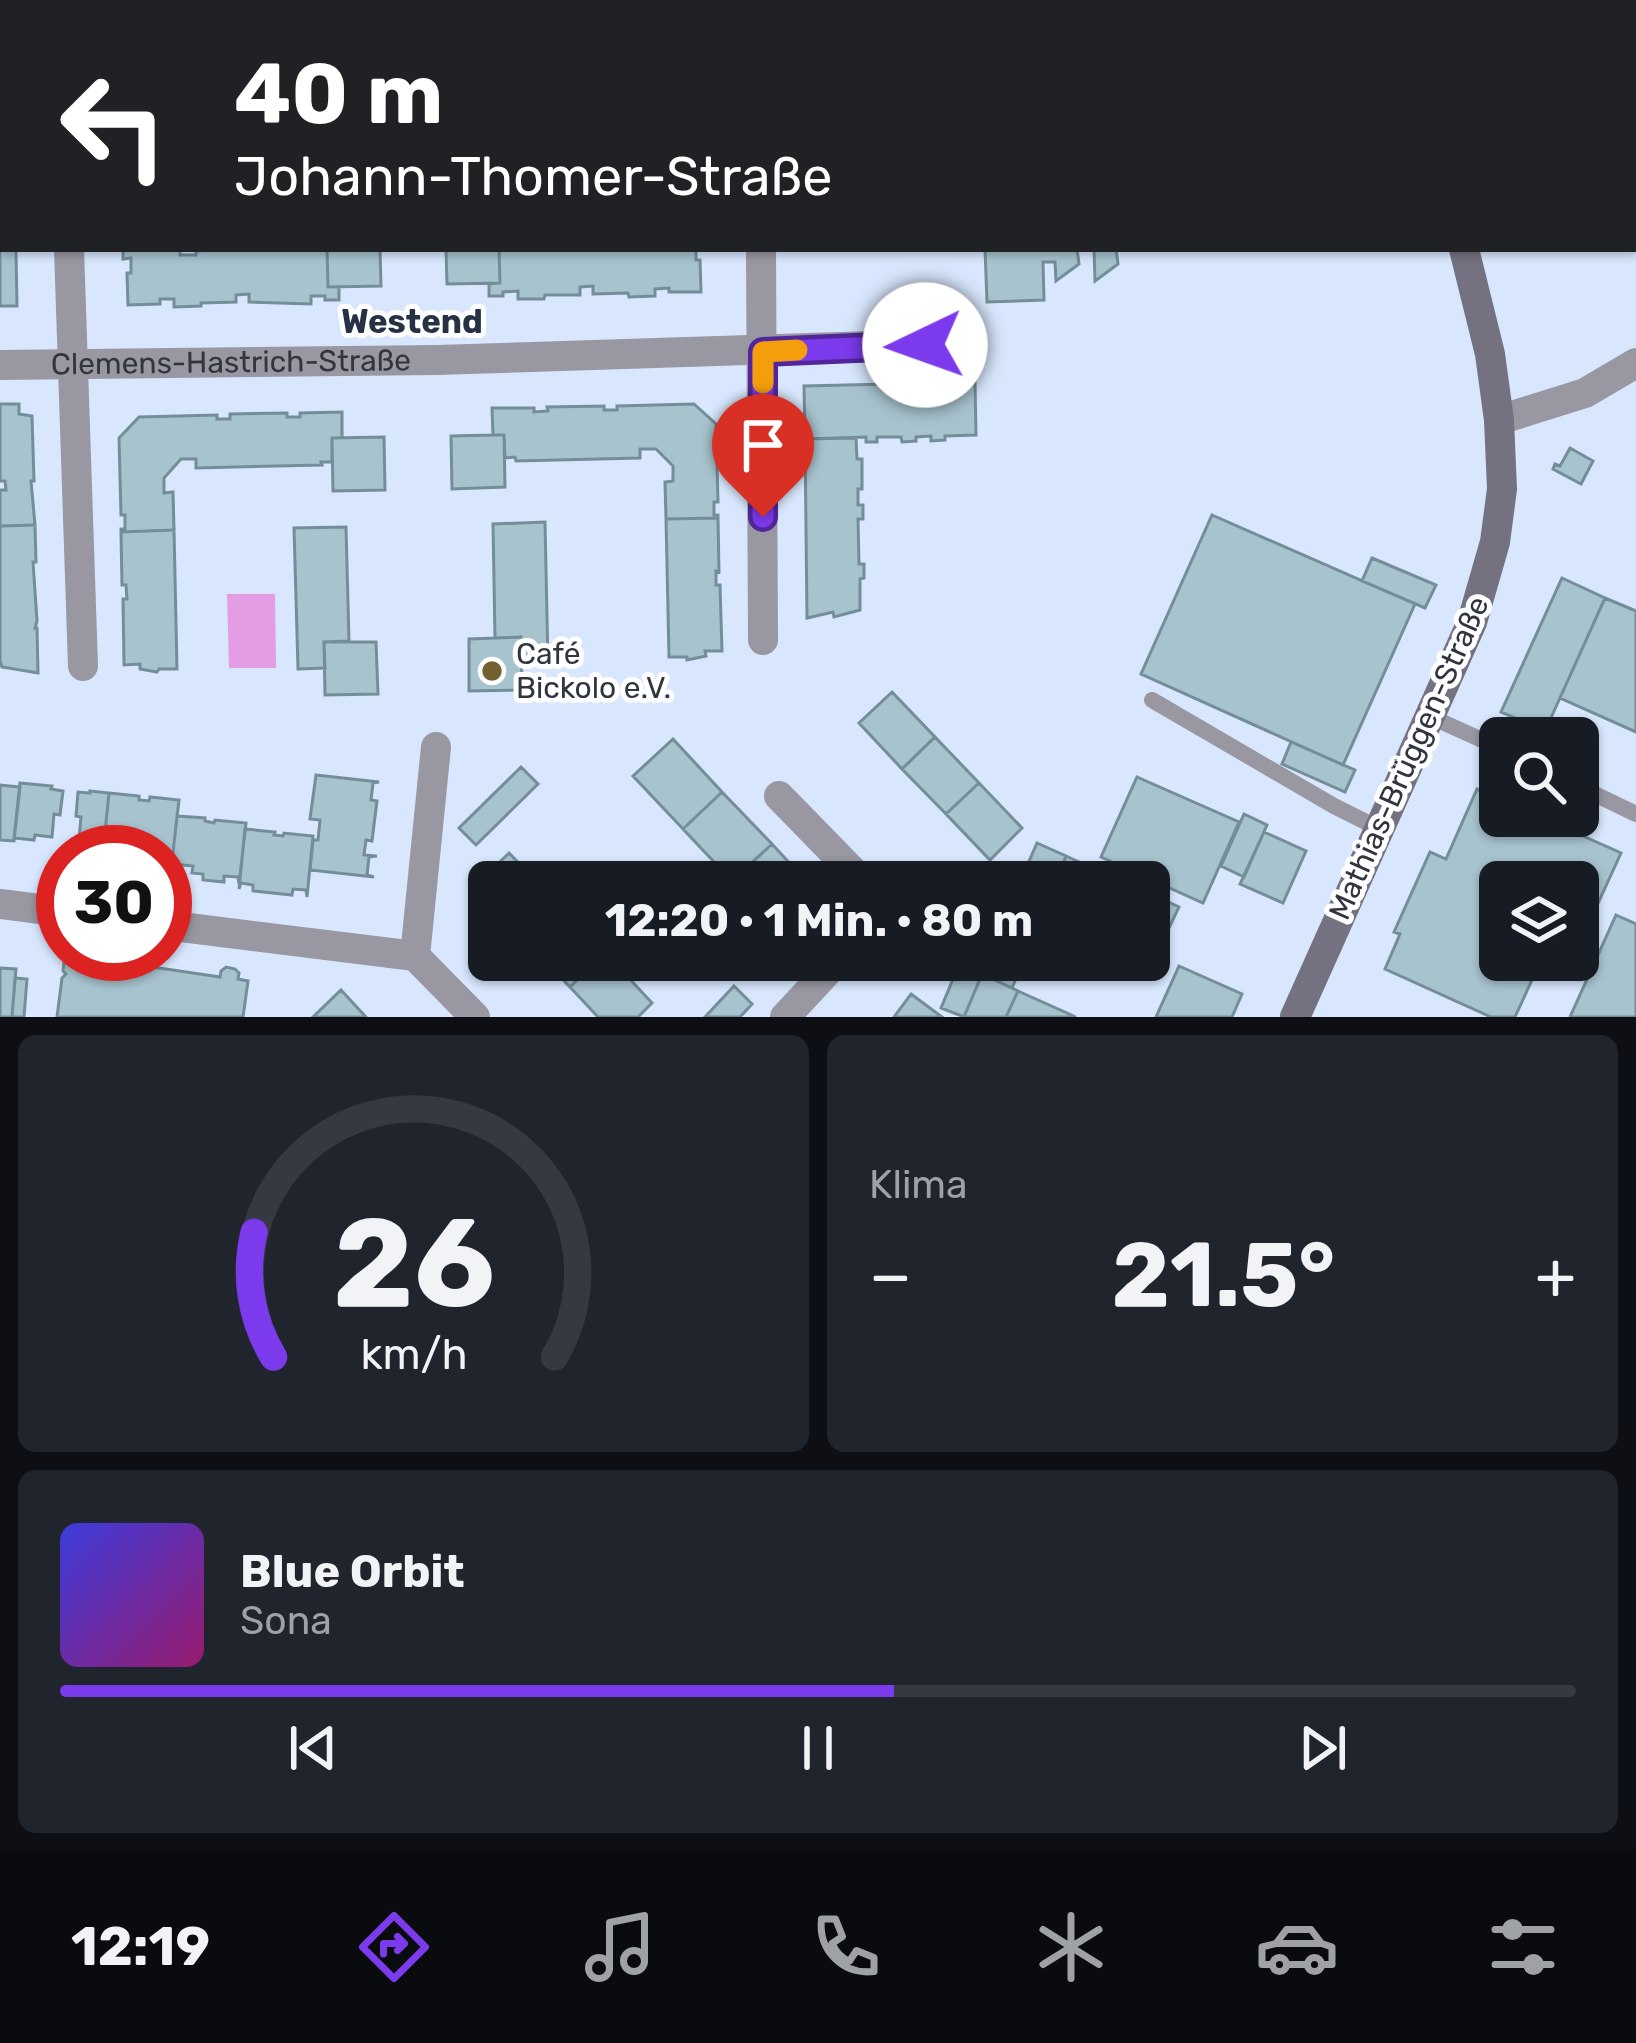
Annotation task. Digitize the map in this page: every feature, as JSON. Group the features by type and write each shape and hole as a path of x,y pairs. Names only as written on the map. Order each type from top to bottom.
{"street":[{"path":"69,252 83,666"},
{"path":"761,252 763,640"},
{"name":"Mathias-Brüggen-Straße","path":"1295,1017 1472,622 1496,542 1502,489 1499,420 1490,354 1465,252"},
{"name":"Clemens-Hastrich-Straße","path":"0,365 437,360 965,343"},
{"path":"1499,420 1585,393 1636,363"},
{"path":"415,956 436,747"},
{"path":"779,796 842,861"},
{"path":"0,904 36,909"},
{"path":"192,929 415,956 475,1017"},
{"path":"785,1017 818,981"}],"lane":[{"path":"1152,700 1380,829"},
{"path":"1431,717 1479,739"},
{"path":"1599,796 1636,814"}],"shaded area":[{"path":"227,594 275,594 276,668 229,668"}],"building":[{"path":"0,252 16,252 17,306 0,306"},
{"path":"123,252 327,252 328,287 339,287 339,300 311,296 311,304 249,302 249,294 236,295 236,302 201,306 174,307 174,299 128,305 131,258 123,259"},
{"path":"327,252 380,252 381,286 328,287"},
{"path":"446,252 499,252 500,283 447,284"},
{"path":"499,252 696,252 700,260 701,292 669,292 669,288 655,289 655,296 629,297 628,293 593,294 593,286 580,287 580,295 545,295 544,299 518,299 518,291 489,296 489,284 500,283"},
{"path":"985,252 1077,252 1079,264 1056,281 1055,262 1043,262 1044,300 987,302"},
{"path":"1094,252 1116,252 1118,264 1095,281"},
{"path":"975,382 976,435 931,441 931,436 916,437 916,441 902,442 901,437 877,437 877,442 866,442 866,437 805,439 804,386"},
{"path":"0,404 19,404 19,414 32,416 35,525 0,526 0,490 6,490 5,481 0,481"},
{"path":"694,404 716,424 718,502 714,502 714,515 718,518 666,519 665,482 673,481 673,466 656,449 640,449 640,458 516,461 505,458 504,435 493,435 492,408 534,408 534,412 548,411 547,407 617,410 617,406"},
{"path":"342,412 342,438 332,438 332,462 196,468 196,459 181,459 164,478 164,493 173,492 174,530 121,532 125,515 121,515 119,438 139,417 217,415 217,419 230,419 230,414 300,417 300,413"},
{"path":"504,435 505,487 452,489 451,436"},
{"path":"384,437 385,490 333,491 332,438"},
{"path":"856,438 857,459 862,459 862,489 858,489 858,505 863,505 863,519 858,519 859,564 864,564 860,610 807,618 805,439"},
{"path":"1570,448 1593,461 1581,484 1553,469"},
{"path":"1212,515 1415,604 1343,765 1141,674"},
{"path":"718,518 716,585 720,585 722,651 705,651 706,656 687,660 669,657 666,519"},
{"path":"545,522 548,663 521,664 521,637 495,638 493,524"},
{"path":"35,525 38,673 2,667 0,661 0,526"},
{"path":"346,527 349,641 324,642 325,668 298,669 294,528"},
{"path":"174,530 177,669 157,672 140,669 140,664 124,665 123,599 127,599 126,585 122,585 121,532"},
{"path":"1372,558 1436,585 1425,608 1362,581"},
{"path":"1562,578 1605,598 1551,717 1513,717 1501,712"},
{"path":"1605,598 1636,611 1636,732 1560,698"},
{"path":"521,637 522,690 469,691 469,639"},
{"path":"324,642 376,642 378,694 325,695"},
{"path":"892,692 935,737 902,769 859,723"},
{"path":"935,737 979,783 946,814 902,769"},
{"path":"673,739 722,792 683,829 633,776"},
{"path":"1291,742 1355,770 1345,792 1282,764"},
{"path":"521,767 538,784 476,845 459,828"},
{"path":"316,775 379,782 373,783 371,800 377,801 372,841 366,840 364,855 377,856 369,857 367,875 374,877 310,870 320,820 310,819"},
{"path":"1137,777 1239,822 1203,903 1170,888 1170,861 1101,857"},
{"path":"20,783 63,791 60,815 54,814 53,825 36,825 34,840 14,838"},
{"path":"979,783 1022,828 990,860 946,814"},
{"path":"0,785 20,787 14,841 0,840"},
{"path":"1477,789 1479,837 1585,837 1621,853 1599,901 1599,861 1479,861 1479,981 1531,981 1515,1017 1491,1017 1385,969 1400,934 1394,932 1430,852 1446,859"},
{"path":"78,792 109,793 106,825 80,825 81,817 76,816"},
{"path":"722,792 772,844 754,861 713,861 683,829"},
{"path":"109,793 149,801 150,797 179,800 176,825 106,825"},
{"path":"1244,814 1267,825 1244,877 1221,866"},
{"path":"177,816 246,823 239,884 238,877 224,876 224,882 203,880 203,874 192,873 192,825 176,825"},
{"path":"245,829 313,836 307,897 306,890 293,889 292,895 253,891 253,885 241,883 239,889"},
{"path":"1264,832 1306,851 1283,903 1240,884"},
{"path":"1037,843 1066,856 1064,861 1029,861"},
{"path":"772,844 788,861 754,861"},
{"path":"1170,903 1179,907 1170,926"},
{"path":"1616,915 1636,924 1636,1017 1570,1017 1586,981 1599,981 1599,953"},
{"path":"1179,966 1242,994 1232,1017 1156,1017"},
{"path":"226,967 239,973 238,979 248,981 243,1017 57,1017 62,981 192,981 192,973 220,977"},
{"path":"0,968 16,969 12,1017 0,1017"},
{"path":"15,978 27,979 24,1017 12,1017"},
{"path":"576,981 632,981 652,1003 638,1017 598,1017 570,987"},
{"path":"952,981 979,981 964,1017 941,1008"},
{"path":"979,981 997,981 1018,991 1006,1017 964,1017"},
{"path":"734,986 752,1004 740,1017 705,1017"},
{"path":"341,990 366,1017 313,1017"},
{"path":"1018,991 1076,1017 1006,1017"},
{"path":"911,994 942,1017 894,1017"}],"slow traffic":[{"path":"763,383 763,352 797,350"}],"place":[{"name":"Café Bickolo e.V.","path":"492,671"}],"district":[{"name":"Westend","path":"412,321"}],"route":[{"path":"763,517 763,352 925,345"}]}
